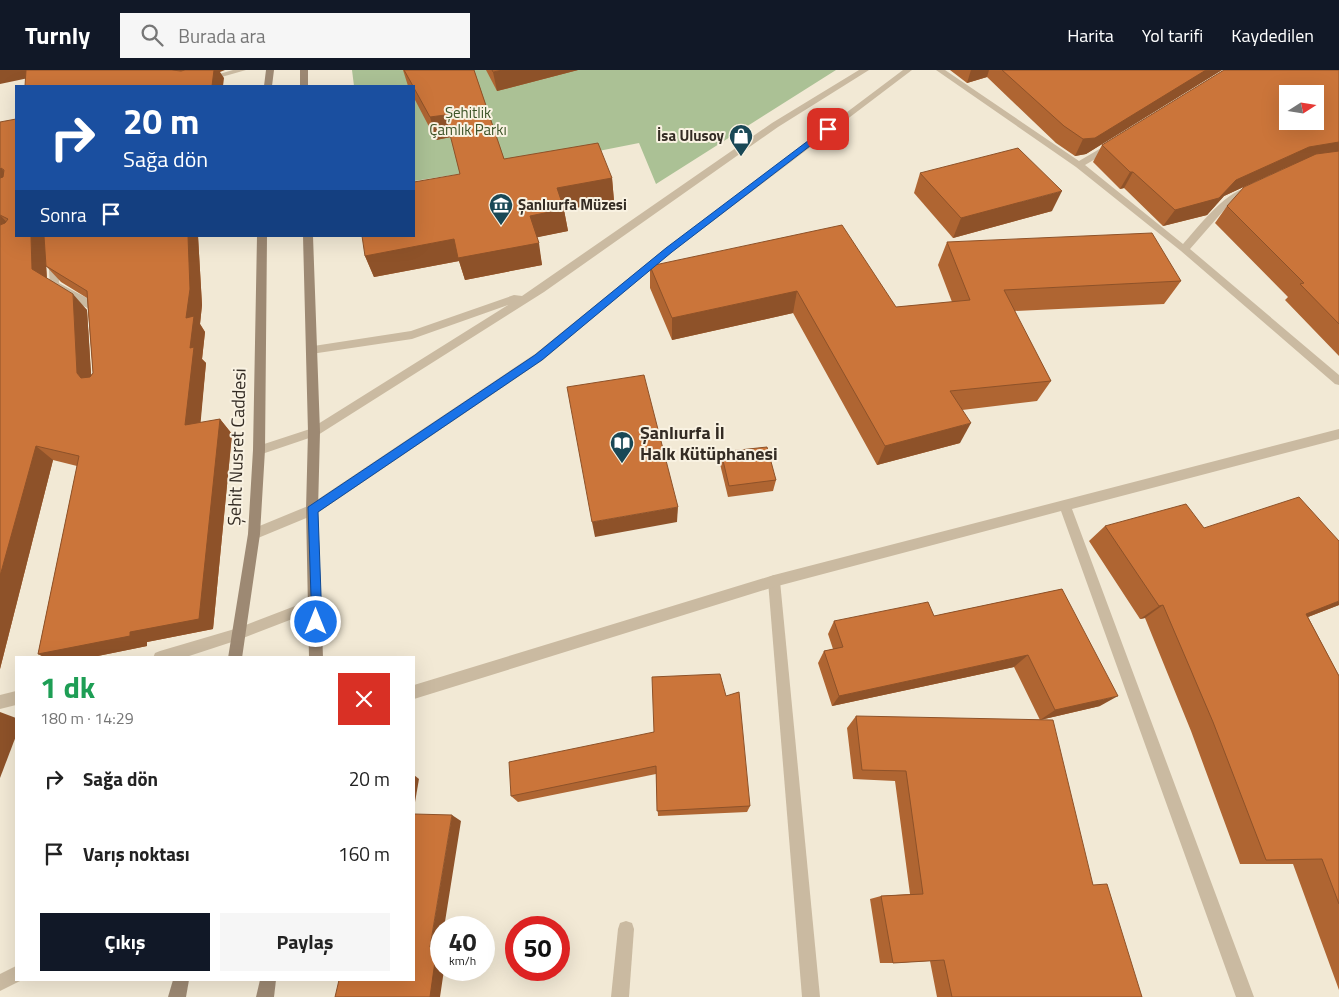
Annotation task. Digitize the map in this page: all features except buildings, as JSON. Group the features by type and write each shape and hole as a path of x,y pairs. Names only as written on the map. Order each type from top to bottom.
{"main road":[{"path":"268,85 270,70"},
{"path":"304,70 304,85"},
{"name":"Şehit Nusret Caddesi","path":"235,656 254,534 258,450 262,237"},
{"path":"308,237 314,432 312,510 316,656"},
{"path":"177,997 181,981"},
{"path":"265,997 268,981"}],"street":[{"path":"186,85 242,70"},
{"path":"258,450 314,432 540,290 775,125 865,70"},
{"path":"254,534 312,510 539,357 677,244 908,70"},
{"path":"940,70 1079,165 1184,249 1339,381"},
{"path":"1079,165 1118,142"},
{"path":"1184,249 1228,200 1264,183"},
{"path":"52,237 54,285 94,307 95,325"},
{"path":"311,350 412,335 540,290"},
{"path":"415,692 774,581 1339,434"},
{"path":"1065,505 1245,997"},
{"path":"774,581 810,997"},
{"path":"166,656 238,634 316,604"},
{"path":"0,702 15,698"},
{"path":"620,997 626,930"},
{"path":"0,983 15,975"}],"green space":[{"name":"Şehitlik Çamlık Parkı","path":"352,70 836,70 656,184 639,143 558,159 415,181 415,85 354,85"}],"place":[{"name":"İsa Ulusoy","path":"741,157"},
{"name":"Şanlıurfa Müzesi","path":"501,226"},
{"name":"Şanlıurfa İl Halk Kütüphanesi","path":"622,464"}],"route":[{"path":"316,622 312,510 539,357 669,250 828,129"}]}
